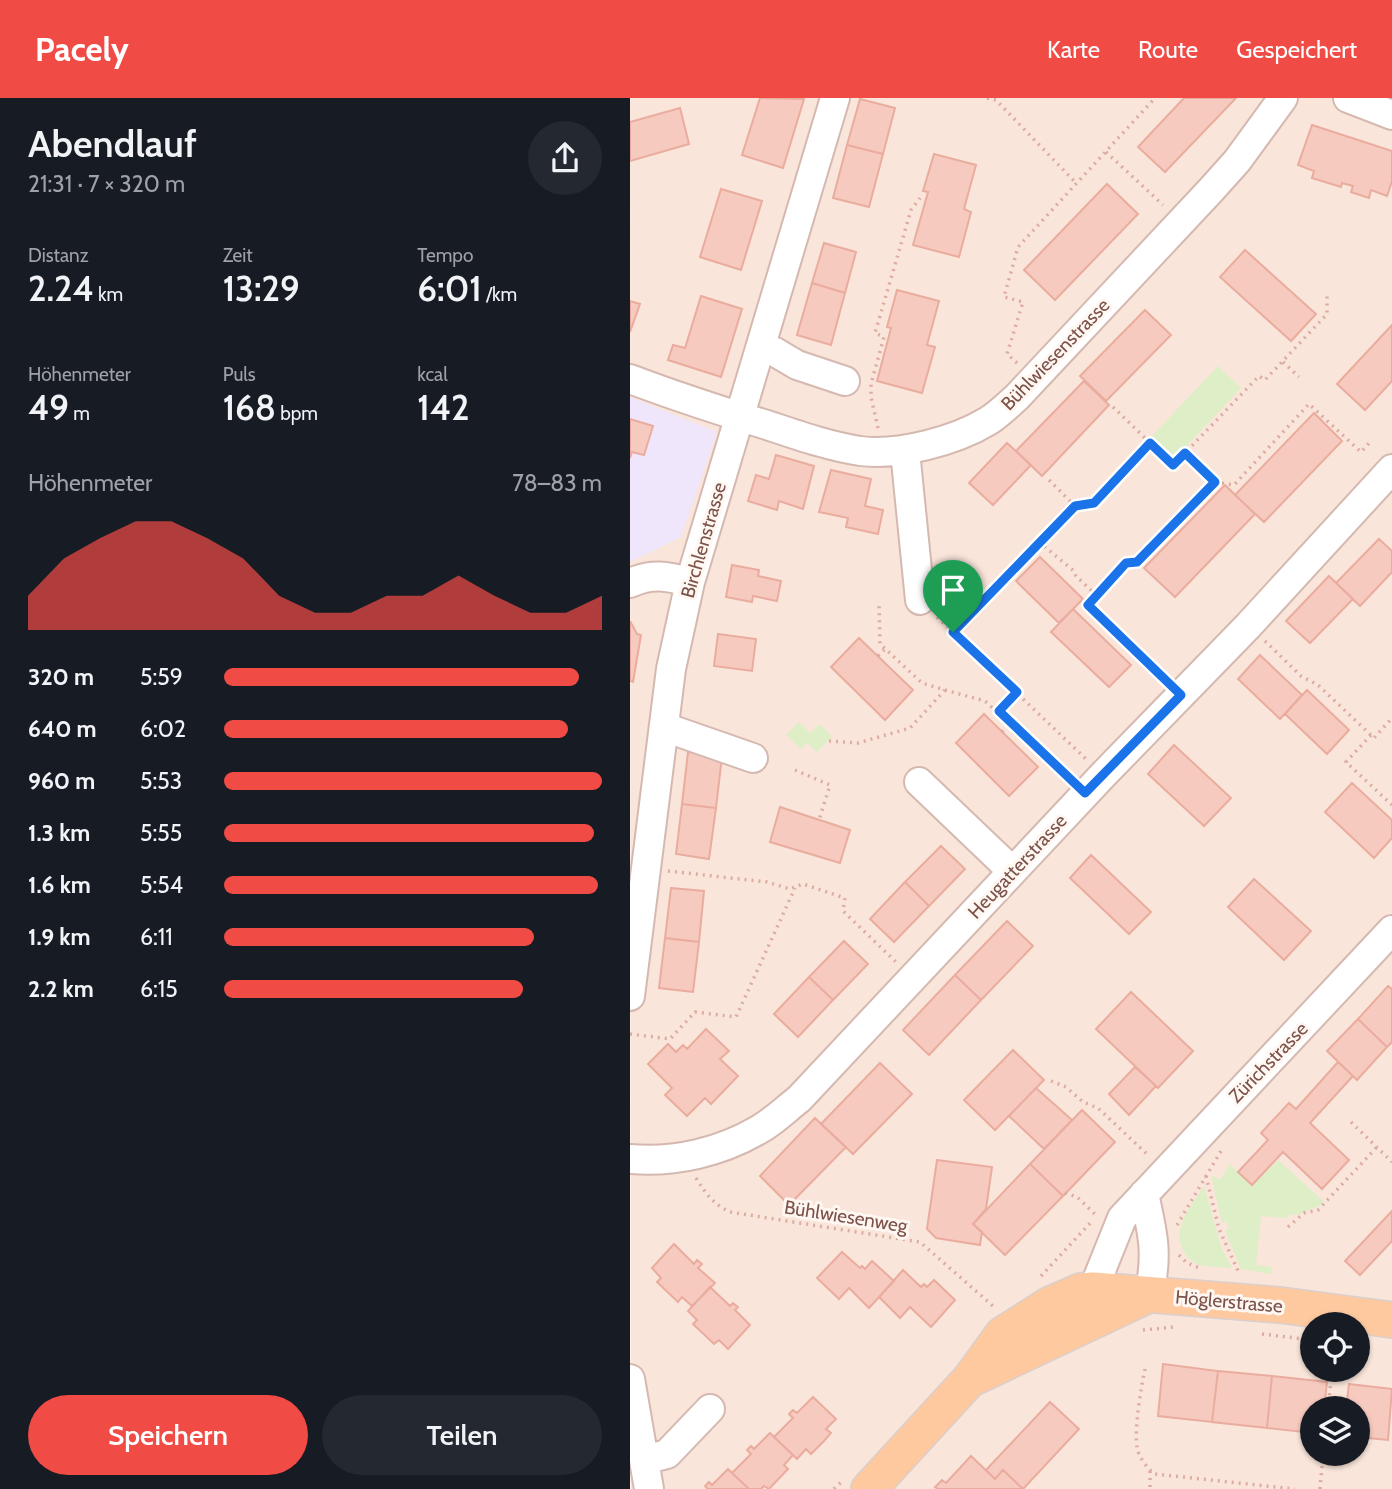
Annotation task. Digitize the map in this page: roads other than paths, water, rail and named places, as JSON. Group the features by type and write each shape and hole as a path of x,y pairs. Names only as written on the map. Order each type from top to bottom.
{"main road":[{"path":"869,1489 971,1378 1002,1335 1018,1322 1081,1291 1149,1295"},
{"path":"971,1378 1149,1295"},
{"name":"Höglerstrasse","path":"1149,1295 1280,1305 1392,1320"}],"street":[{"name":"Birchlenstrasse","path":"630,996 646,869 641,818 664,727 671,669 690,582 835,98"},
{"name":"Bühlwiesenstrasse","path":"630,379 831,445 894,452 943,440 989,421 1035,377 1237,161 1283,98"},
{"path":"1348,98 1392,115"},
{"path":"760,348 775,352 797,365 845,381"},
{"path":"894,452 919,600"},
{"name":"Heugatterstrasse","path":"630,1159 685,1158 725,1146 762,1129 799,1099 1094,784 1248,626 1392,469"},
{"path":"630,583 656,575 690,582"},
{"path":"664,727 753,758"},
{"path":"919,782 1013,871"},
{"name":"Zürichstrasse","path":"1093,1290 1122,1218 1392,930"},
{"path":"1144,1194 1155,1244 1155,1269 1149,1295"},
{"path":"630,1379 649,1489"},
{"path":"644,1460 667,1454 710,1409"}]}
